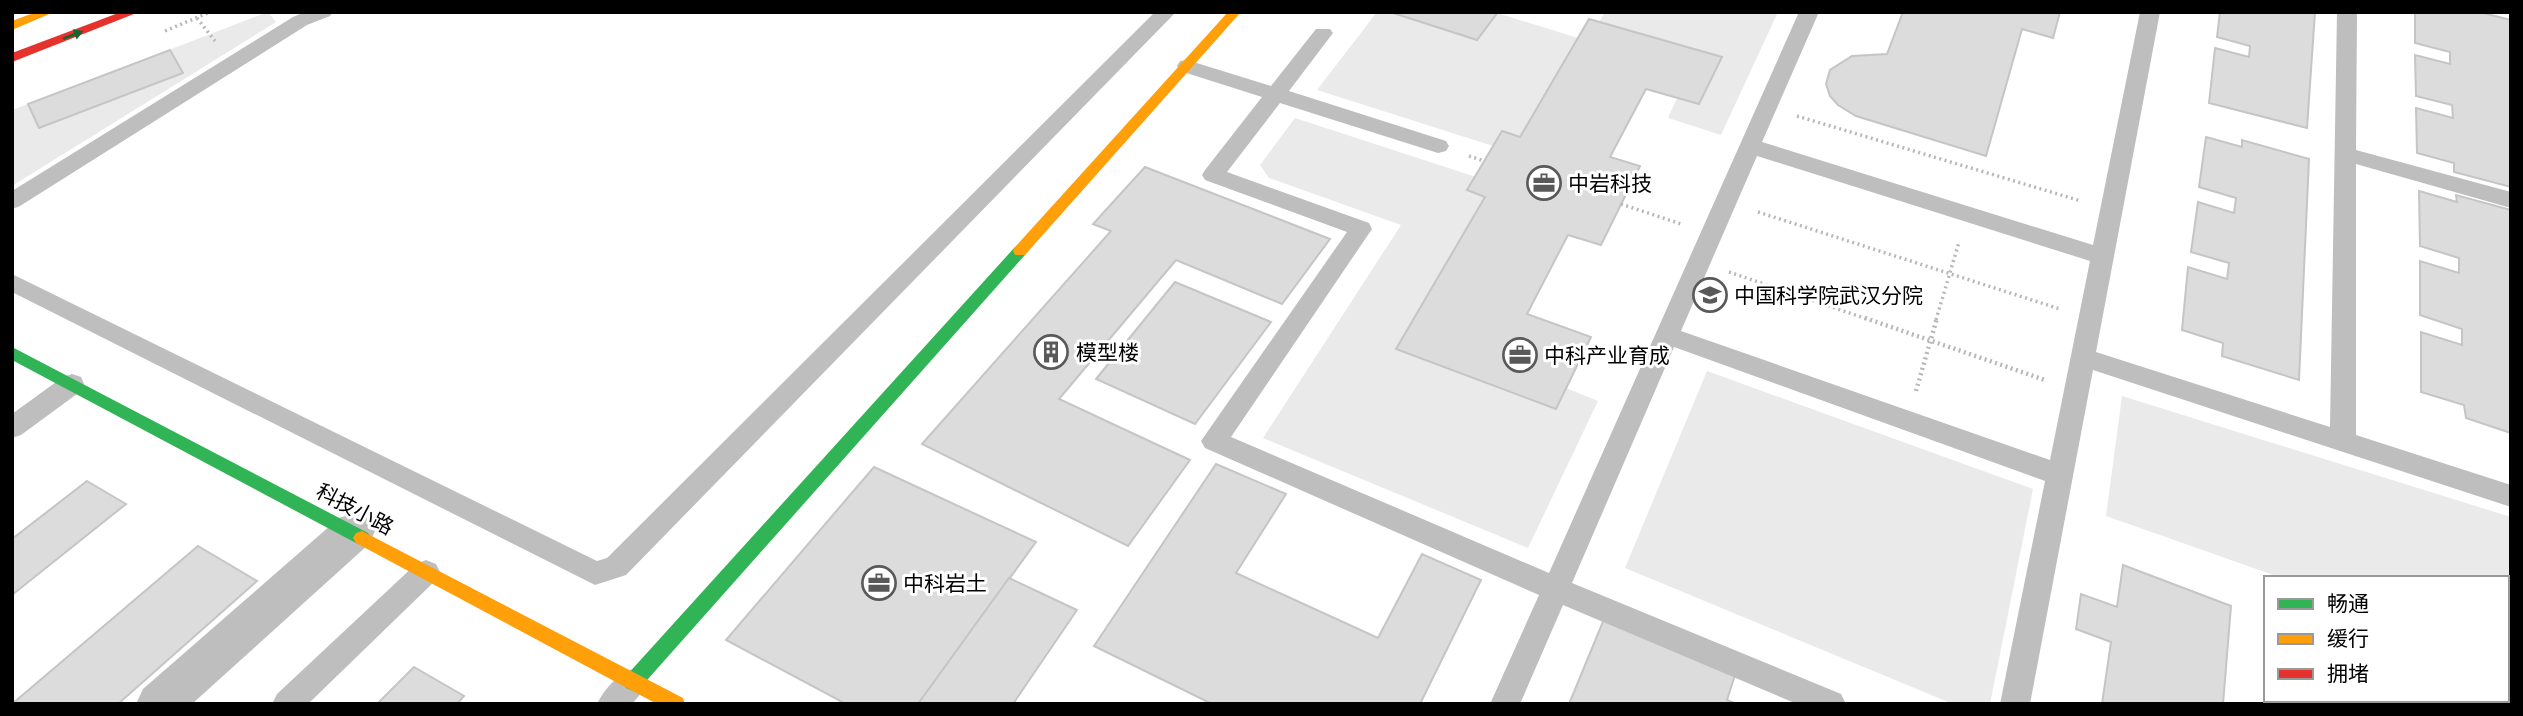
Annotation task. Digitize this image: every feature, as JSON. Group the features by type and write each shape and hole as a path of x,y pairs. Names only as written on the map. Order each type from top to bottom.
{"street":[{"path":"12,26 48,12"},
{"path":"12,58 133,12"},
{"path":"633,682 1236,12"},
{"name":"科技小路","path":"12,353 354,531 676,704"},
{"path":"159,704 354,531"}],"lane":[{"path":"12,201 300,21 323,12"},
{"path":"12,282 595,573 616,568 1166,12"},
{"path":"1505,704 1809,12"},
{"path":"2015,704 2150,12"},
{"path":"2343,441 2347,12"},
{"path":"1323,33 1213,175 1361,229 1214,441 1555,589 1831,704"},
{"path":"1187,66 1438,146"},
{"path":"1750,146 2102,256"},
{"path":"2346,154 2511,200"},
{"path":"1667,335 2060,475"},
{"path":"2083,357 2511,496"},
{"path":"12,428 72,384"},
{"path":"287,704 426,572"},
{"path":"612,704 633,682"}],"path":[{"path":"1768,107 2112,210"},
{"path":"1726,202 2091,319"},
{"path":"1622,204 1712,234"},
{"path":"1907,421 1968,214"},
{"path":"1699,262 2076,390"}],"shaded area":[{"path":"268,12 276,22 12,186 12,110"},
{"path":"1377,12 1390,12 1477,40 1497,13 1578,38 1520,137 1503,131 1493,146 1317,90"},
{"path":"1605,12 1778,12 1721,135 1668,118 1677,98 1699,104 1721,58 1599,22"},
{"path":"1295,118 1476,177 1467,190 1485,197 1396,349 1556,409 1566,388 1598,401 1528,548 1263,438 1401,225 1269,178 1260,165"},
{"path":"1707,371 2033,489 1990,704 1953,704 1625,568"},
{"path":"2122,396 2511,517 2511,704 2299,704 2509,702 2509,576 2276,576 2106,516"}],"building":[{"path":"1390,12 1498,12 1477,40"},
{"path":"1903,12 2060,12 2053,38 2022,29 1986,156 1856,116 1838,105 1830,96 1826,84 1830,70 1852,56 1887,54"},
{"path":"2220,12 2315,12 2307,128 2209,103 2215,48 2249,57 2250,46 2217,37"},
{"path":"2415,12 2479,12 2511,20 2511,187 2454,172 2454,163 2417,153 2416,108 2453,118 2452,105 2416,96 2415,55 2450,64 2450,52 2415,43"},
{"path":"1589,19 1722,57 1699,104 1646,89 1610,157 1640,166 1601,245 1568,235 1527,314 1591,337 1556,409 1396,349 1485,197 1467,190 1502,131 1520,137"},
{"path":"170,50 183,73 39,128 28,104"},
{"path":"2206,137 2242,147 2242,140 2309,159 2299,380 2222,356 2223,343 2182,330 2188,267 2227,279 2229,263 2191,252 2198,202 2234,213 2236,198 2199,187"},
{"name":"模型楼","path":"1145,167 1330,239 1282,304 1176,260 1059,399 1190,460 1128,546 922,444 1111,231 1093,224"},
{"path":"2419,191 2457,202 2456,195 2511,210 2511,433 2466,418 2464,405 2421,392 2421,332 2462,345 2462,329 2420,315 2420,261 2459,273 2459,258 2420,246"},
{"path":"1175,282 1271,322 1195,424 1096,379"},
{"path":"1216,464 1286,494 1236,573 1378,638 1422,554 1481,580 1420,704 1212,704 1094,646"},
{"path":"874,467 1036,542 918,704 846,704 726,640"},
{"path":"87,481 126,504 12,595 12,539"},
{"path":"198,546 257,581 118,704 12,704"},
{"path":"2123,565 2231,606 2223,704 2102,704 2111,642 2076,629 2081,594 2117,607"},
{"path":"1009,578 1077,610 1013,704 918,704"},
{"path":"1604,619 1735,675 1727,700 1736,704 1569,704"},
{"path":"414,667 464,696 457,704 377,704"}],"traffic: fast":[{"path":"633,682 1020,251"},
{"path":"12,353 362,538"}],"traffic: slow":[{"path":"12,26 48,12"},
{"path":"1020,251 1235,12"},
{"path":"362,538 676,704"}],"traffic: jam":[{"path":"12,58 133,12"}],"place":[{"name":"中岩科技","path":"1544,183"},
{"name":"中国科学院武汉分院","path":"1710,295"},
{"name":"模型楼","path":"1051,352"},
{"name":"中科产业育成","path":"1520,355"},
{"name":"中科岩土","path":"879,583"}]}
